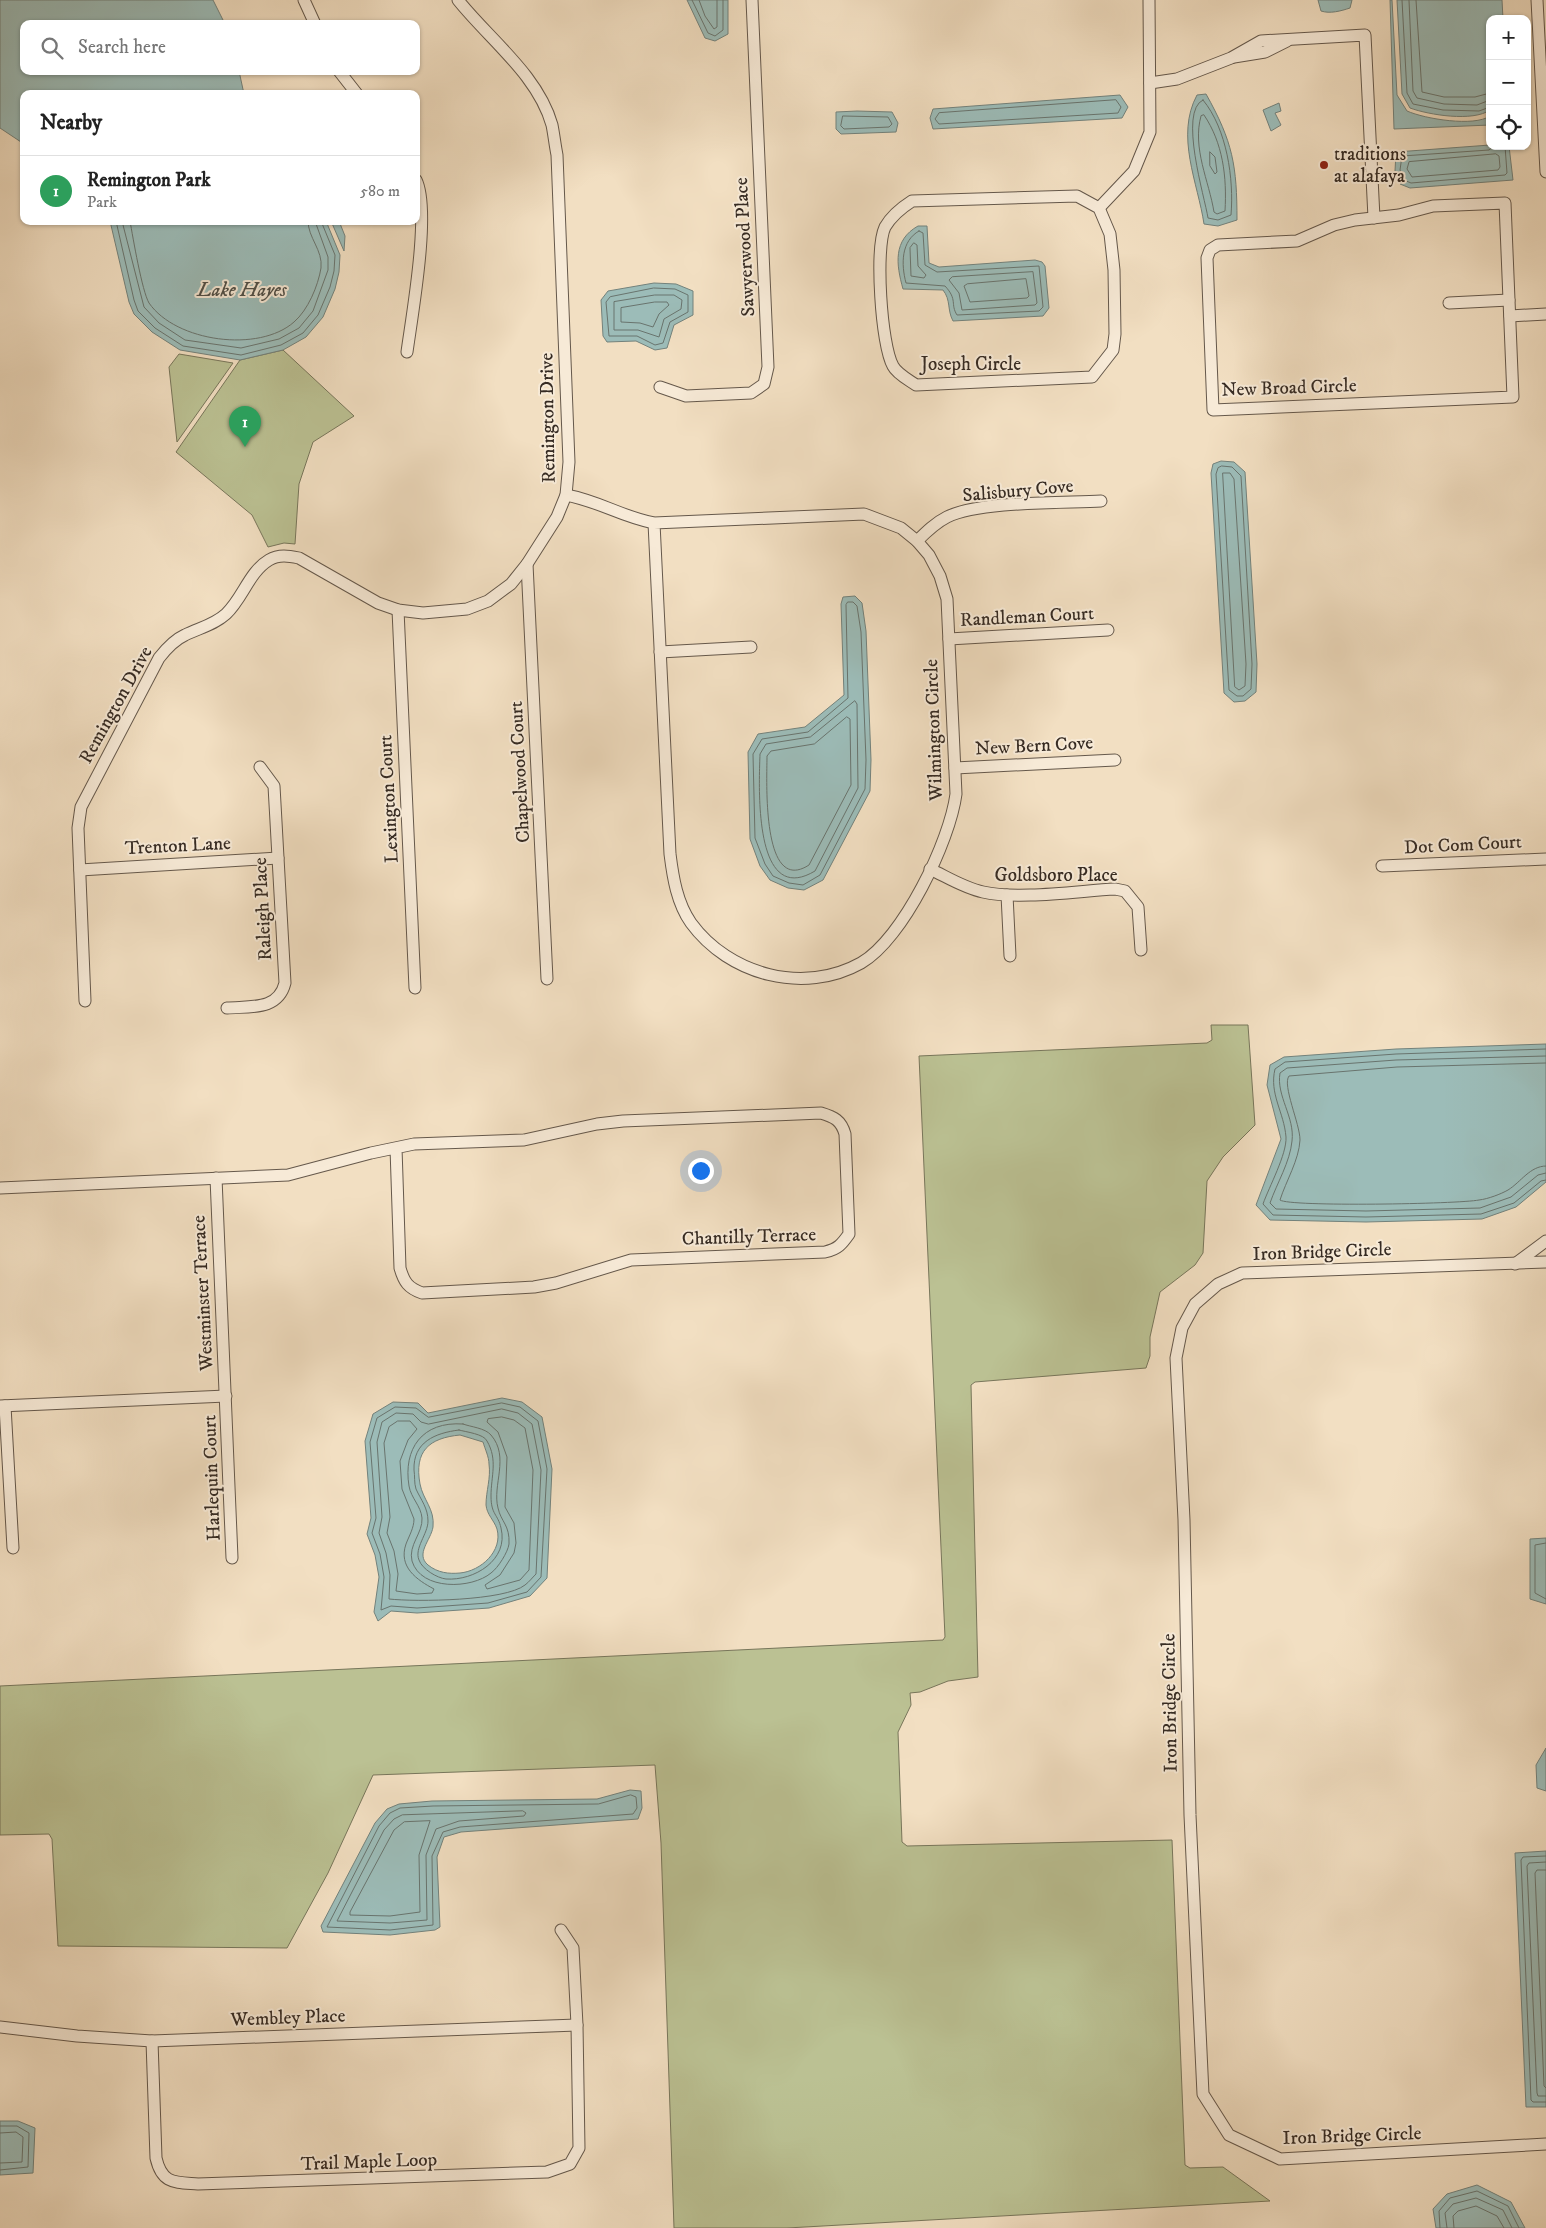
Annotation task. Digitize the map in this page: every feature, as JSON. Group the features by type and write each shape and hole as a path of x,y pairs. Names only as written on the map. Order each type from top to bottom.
{"street":[{"path":"304,0 313,20"},
{"name":"Remington Drive","path":"85,1001 78,828 81,807 159,658 170,645 184,635 216,622 228,613 238,601 260,566 272,558 285,555 299,558 378,603 398,610 423,613 467,609 488,601 503,590 527,564 557,517 566,495 569,462 557,155 552,124 542,102 527,79 458,0"},
{"name":"Sawyerwood Place","path":"660,386 686,396 751,393 764,384 768,367 752,0"},
{"path":"1099,208 1134,171 1144,152 1150,132 1149,0"},
{"path":"1537,0 1546,172"},
{"path":"1150,83 1177,79 1231,58 1261,41 1365,36 1374,218"},
{"path":"342,75 353,90"},
{"name":"Joseph Circle","path":"1077,196 1099,208 1110,234 1114,270 1115,334 1113,350 1106,363 1092,377 916,385 894,369 887,352 884,334 880,247 885,227 897,210 912,201 1077,196"},
{"path":"407,352 420,254 422,209 420,199"},
{"name":"New Broad Circle","path":"1505,203 1513,397 1213,410 1207,258 1210,250 1218,245 1297,241 1334,225 1374,218 1433,206 1505,203"},
{"path":"1448,303 1510,300"},
{"path":"1510,316 1546,314"},
{"name":"Wilmington Circle","path":"566,495 604,505 634,519 654,523 864,514 901,528 917,541 929,555 940,576 947,599 956,794 953,815 948,832 902,922 885,945 862,963 837,972 804,978 779,977 752,970 734,961 713,946 691,922 680,902 670,854 654,523"},
{"name":"Salisbury Cove","path":"917,541 932,526 948,517 965,511 985,508 1101,501"},
{"name":"Chapelwood Court","path":"527,564 547,979"},
{"name":"Lexington Court","path":"398,610 415,988"},
{"name":"Randleman Court","path":"948,639 1108,630"},
{"path":"660,652 751,647"},
{"name":"New Bern Cove","path":"955,768 1115,760"},
{"name":"Raleigh Place","path":"228,1008 268,1005 282,993 285,984 274,786 260,767"},
{"name":"Trenton Lane","path":"80,870 278,858"},
{"name":"Dot Com Court","path":"1382,866 1546,859"},
{"name":"Goldsboro Place","path":"930,869 961,885 983,892 1007,895 1115,889 1125,891 1138,907 1141,950"},
{"path":"1007,895 1010,956"},
{"name":"Chantilly Terrace","path":"216,1178 288,1175 396,1148 414,1144 524,1140 597,1124 623,1121 822,1113 835,1117 843,1126 845,1134 849,1234 842,1245 835,1250 826,1252 631,1260 556,1283 534,1287 422,1293 411,1289 404,1280 400,1268 396,1148"},
{"path":"0,1188 216,1178"},
{"name":"Westminster Terrace","path":"3,1406 226,1396 216,1178"},
{"path":"1515,1264 1546,1241"},
{"name":"Iron Bridge Circle","path":"1546,1262 1242,1273 1218,1284 1195,1304 1182,1328 1176,1358 1184,1520 1191,1820 1203,2094 1229,2135 1280,2159 1546,2144"},
{"name":"Harlequin Court","path":"226,1396 232,1558"},
{"path":"3,1406 13,1548"},
{"path":"562,1930 573,1948 577,2025"},
{"name":"Wembley Place","path":"0,2027 77,2036 152,2041 577,2025"},
{"name":"Trail Maple Loop","path":"152,2041 156,2158 159,2172 166,2179 175,2182 198,2184 490,2176 547,2172 570,2164 579,2148 580,2134 577,2025"}],"green space":[{"path":"283,350 354,416 313,442 299,484 295,544 284,543 268,547 252,515 176,452 240,360"},
{"path":"179,354 233,363 177,442 169,367"},
{"path":"1211,1025 1248,1025 1255,1125 1223,1157 1207,1181 1203,1253 1195,1265 1160,1292 1150,1337 1150,1356 1146,1368 975,1382 971,1385 978,1677 948,1681 920,1692 910,1693 911,1705 898,1732 902,1842 907,1846 1172,1840 1185,2165 1190,2168 1223,2167 1270,2201 787,2228 674,2228 661,1843 655,1765 373,1775 328,1873 287,1948 58,1946 52,1839 49,1834 0,1835 0,1686 943,1640 945,1637 919,1056 1207,1043 1212,1040"}],"water":[{"path":"0,0 213,0 223,20 20,20 20,75 240,75 243,90 20,90 20,141 0,128"},
{"path":"687,0 728,0 728,34 715,41 705,38"},
{"path":"1318,0 1352,0 1350,8 1328,12 1321,11"},
{"path":"1390,0 1392,0 1397,95 1407,111 1425,117 1449,121 1473,121 1486,118 1486,125 1394,129"},
{"path":"1397,0 1502,0 1503,15 1486,15 1486,112 1473,116 1428,113 1410,108 1402,94"},
{"path":"1206,94 1228,141 1236,184 1237,220 1218,226 1204,224 1188,143 1191,111 1197,95"},
{"path":"1120,95 1128,107 1122,118 933,129 930,118 933,109"},
{"path":"1279,103 1281,111 1275,113 1281,125 1271,131 1263,110"},
{"path":"836,112 892,112 898,123 896,132 841,134 836,129"},
{"path":"1486,145 1486,150 1509,150 1513,180 1410,188 1400,184 1395,171 1396,152"},
{"name":"Lake Hayes","path":"111,225 328,225 340,255 335,289 323,317 306,337 283,350 240,360 180,350 152,332 134,314 129,302"},
{"path":"333,225 341,225 345,236 344,251"},
{"path":"918,226 927,226 929,263 939,267 1035,260 1042,262 1045,266 1049,308 1043,316 953,321 943,290 903,289 898,253 904,238"},
{"path":"654,283 676,284 693,291 693,315 674,325 667,348 655,350 636,341 607,342 603,336 601,300 608,291"},
{"path":"1221,461 1234,462 1245,472 1257,664 1256,692 1245,701 1234,702 1224,693 1211,473 1213,464"},
{"path":"855,596 862,603 866,631 871,760 870,791 823,880 804,890 788,888 770,880 760,866 750,839 748,752 758,734 805,727 844,695 841,604 843,597"},
{"path":"1546,1044 1546,1182 1516,1207 1482,1219 1366,1222 1270,1220 1256,1205 1281,1139 1267,1085 1270,1065 1284,1057 1396,1049"},
{"path":"502,1398 522,1402 542,1417 552,1469 547,1578 530,1596 489,1608 417,1613 391,1611 378,1621 374,1612 379,1577 375,1555 367,1534 371,1518 365,1441 373,1414 393,1402 418,1403 428,1413","holes":["460,1435 483,1442 489,1469 486,1505 497,1529 497,1545 489,1558 475,1568 460,1573 440,1571 428,1565 424,1561 423,1556 432,1532 433,1521 431,1510 420,1484 419,1463 426,1448 440,1439"]},
{"path":"1546,1538 1546,1604 1530,1599 1530,1539"},
{"path":"1546,1748 1546,1791 1537,1788 1536,1765"},
{"path":"630,1790 641,1791 642,1808 638,1819 461,1832 444,1837 437,1857 440,1927 435,1930 390,1935 323,1932 321,1926 375,1823 387,1809 399,1804 432,1801 597,1799"},
{"path":"1546,1851 1546,2107 1526,2107 1515,1853"},
{"path":"0,2121 18,2121 35,2128 33,2173 0,2175"},
{"path":"1477,2185 1511,2202 1525,2228 1436,2228 1433,2209 1447,2194"}],"place":[{"name":"traditions at alafaya","path":"1324,165"},
{"name":"Remington Park","path":"245,447"}]}
